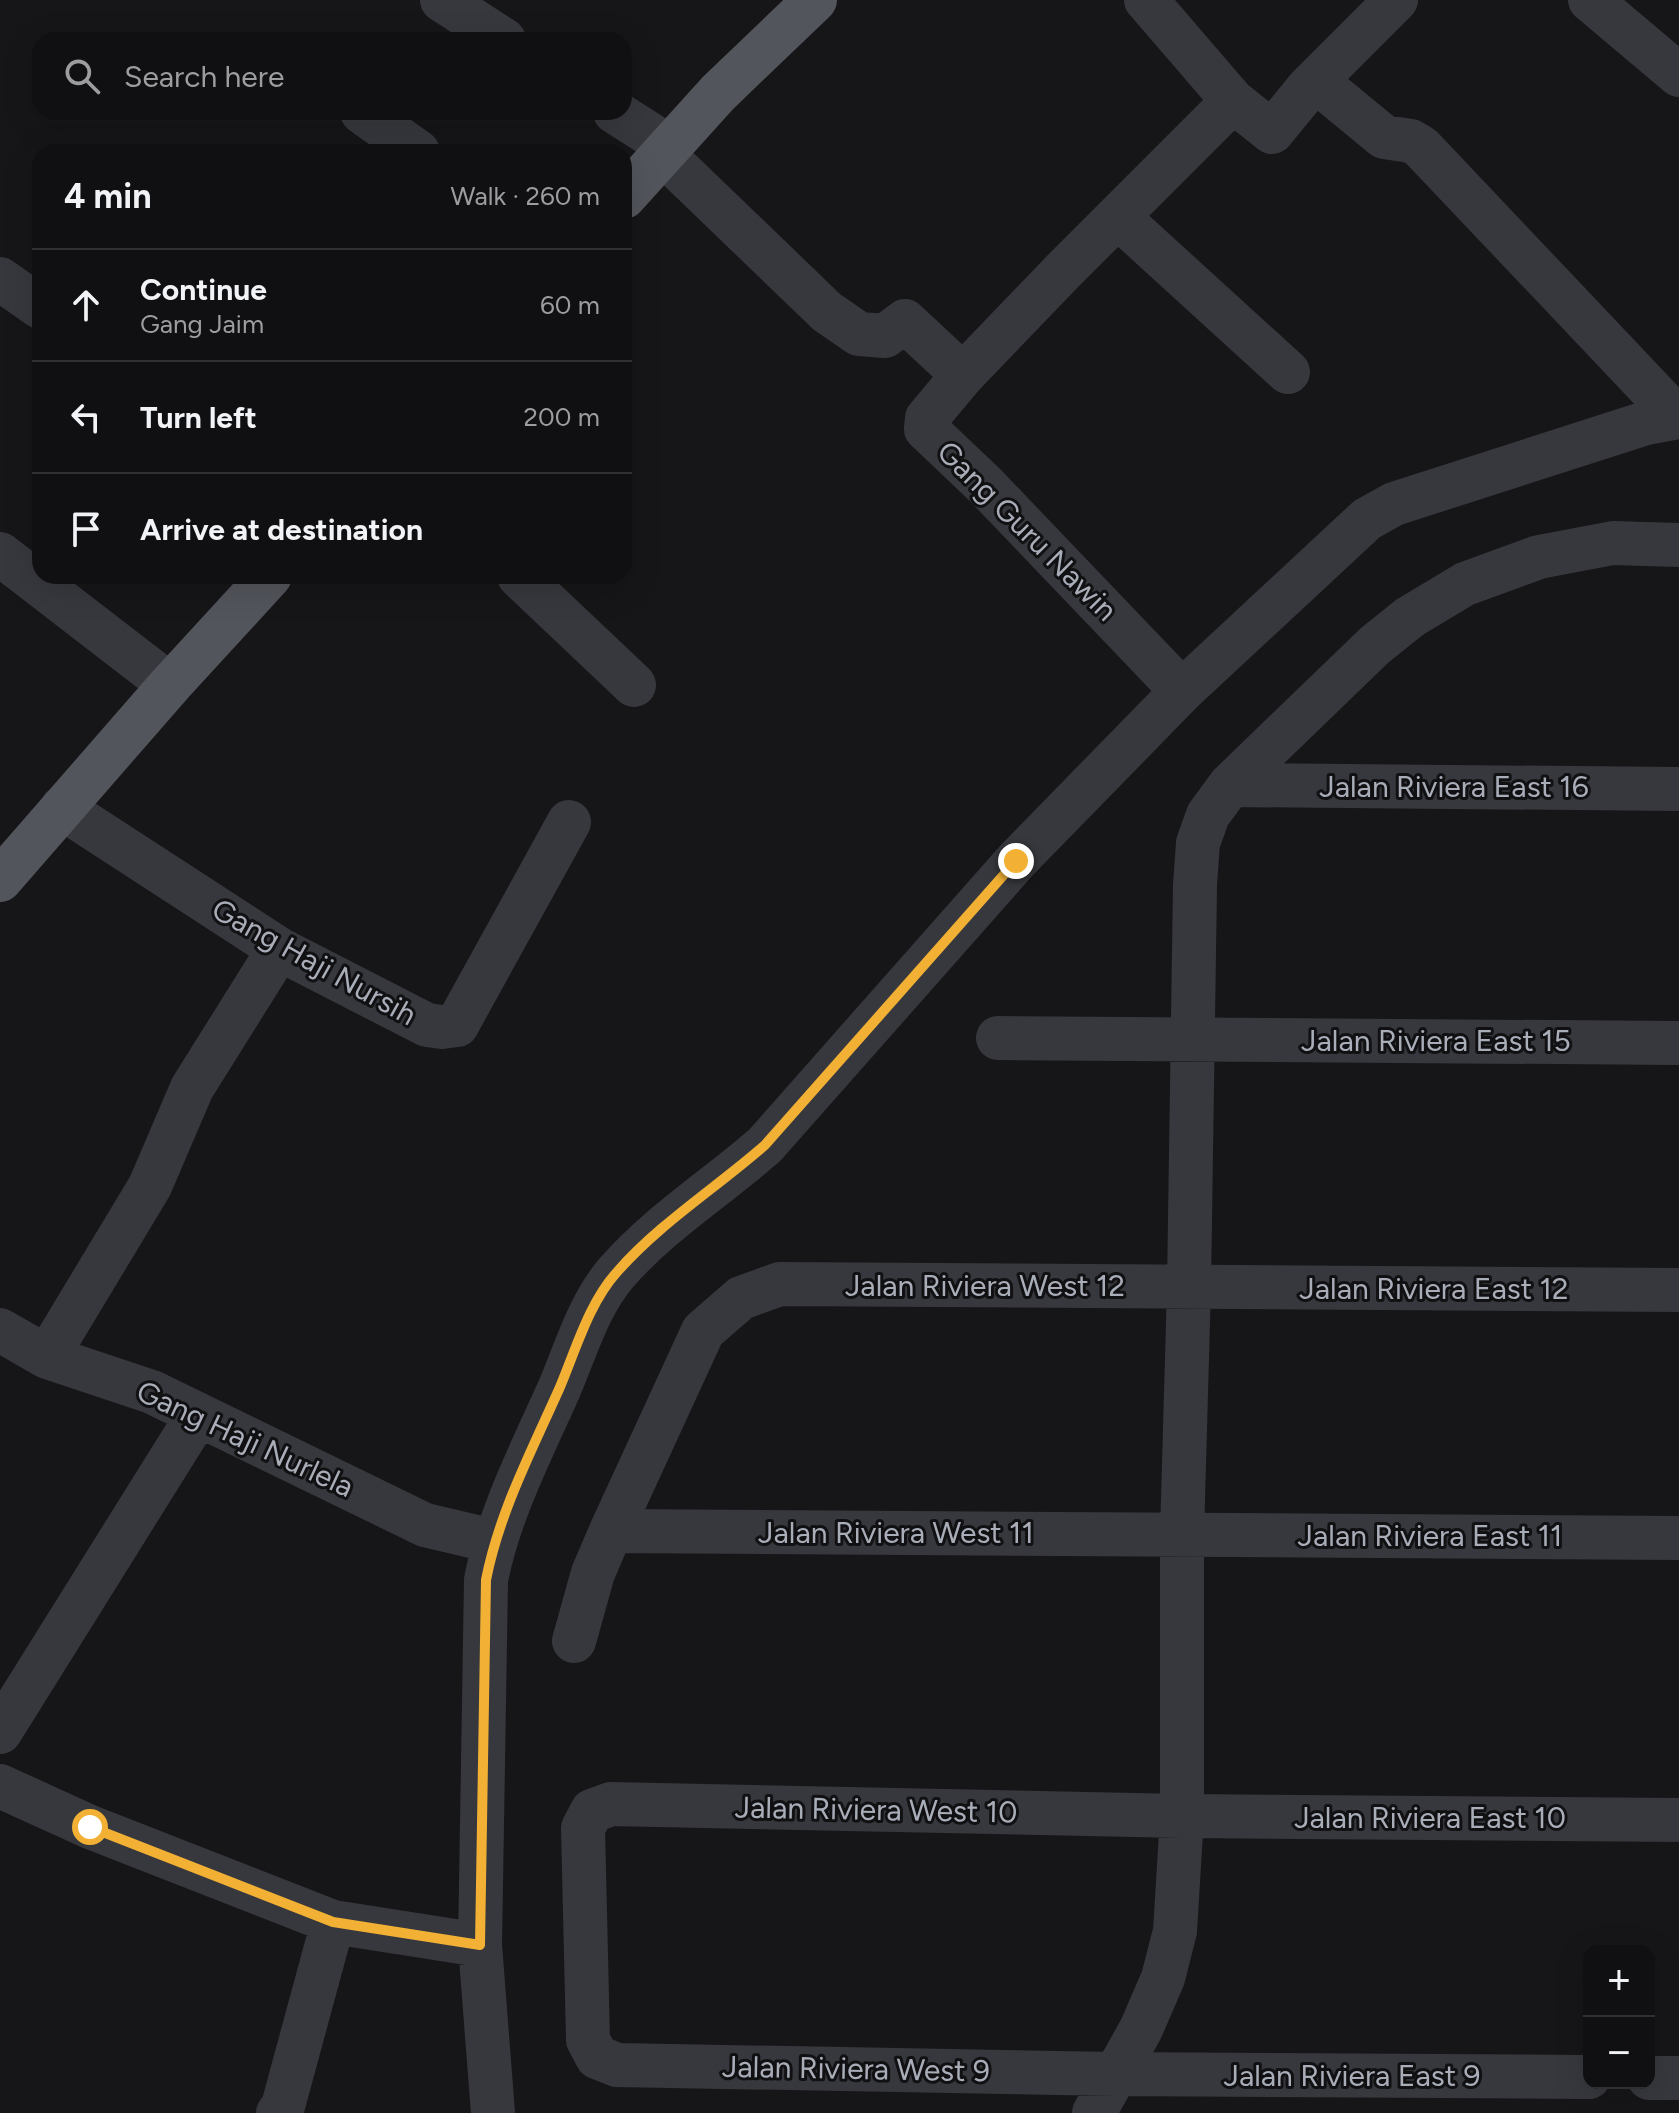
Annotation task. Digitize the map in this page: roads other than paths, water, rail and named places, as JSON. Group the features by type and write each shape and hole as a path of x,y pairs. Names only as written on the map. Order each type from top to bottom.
{"main road":[{"path":"632,188 718,93 815,0"},
{"path":"0,880 263,584"}],"street":[{"path":"442,0 492,32"},
{"path":"1146,0 1233,101 1272,132 1308,88 1396,0"},
{"path":"1590,0 1679,75"},
{"path":"1308,88 1316,85 1327,90 1384,137 1411,141 1421,147 1678,417"},
{"path":"626,120 667,151 827,312 859,334 885,336 905,321 963,375 1233,101"},
{"path":"373,120 407,144"},
{"path":"1118,217 1288,372"},
{"path":"0,279 32,301"},
{"name":"Gang Guru Nawin","path":"963,375 927,418 926,429 985,485 1182,691"},
{"path":"493,2113 480,1945 486,1580 493,1541 587,1323 616,1273 685,1207 728,1177 765,1145 1016,861 1182,691 1367,519 1394,504 1646,423 1678,417"},
{"path":"1094,2113 1141,2029 1163,1978 1175,1931 1182,1816 1182,1535 1195,885 1198,843 1208,815 1230,785 1375,645 1410,617 1465,584 1539,557 1581,547 1613,543 1679,545"},
{"path":"0,554 32,579"},
{"path":"39,584 170,685"},
{"path":"527,584 634,685"},
{"name":"Jalan Riviera East 16","path":"1230,785 1679,789"},
{"name":"Gang Haji Nursih","path":"62,808 279,949 427,1025 442,1027 457,1025 569,822"},
{"path":"47,1357 150,1186 192,1088 279,949"},
{"name":"Jalan Riviera East 15","path":"998,1038 1679,1043"},
{"name":"Jalan Riviera West 12","path":"611,1531 703,1331 741,1298 780,1284 1189,1287"},
{"name":"Jalan Riviera East 12","path":"1189,1287 1679,1290"},
{"name":"Gang Haji Nurlela","path":"0,1330 47,1357 139,1387 425,1525 493,1541"},
{"path":"0,1732 198,1415"},
{"path":"574,1641 593,1573 611,1531"},
{"name":"Jalan Riviera West 11","path":"611,1531 1182,1535"},
{"name":"Jalan Riviera East 11","path":"1182,1535 1679,1538"},
{"path":"0,1786 90,1827 333,1922 480,1945"},
{"name":"Jalan Riviera West 10","path":"597,2057 588,2040 583,1828 592,1811 611,1804 1182,1816"},
{"name":"Jalan Riviera East 10","path":"1182,1816 1679,1820"},
{"path":"278,2113 283,2106 333,1922"},
{"name":"Jalan Riviera West 9","path":"597,2057 617,2065 1116,2074"},
{"name":"Jalan Riviera East 9","path":"1116,2074 1583,2077"},
{"path":"1655,2078 1679,2078"}]}
